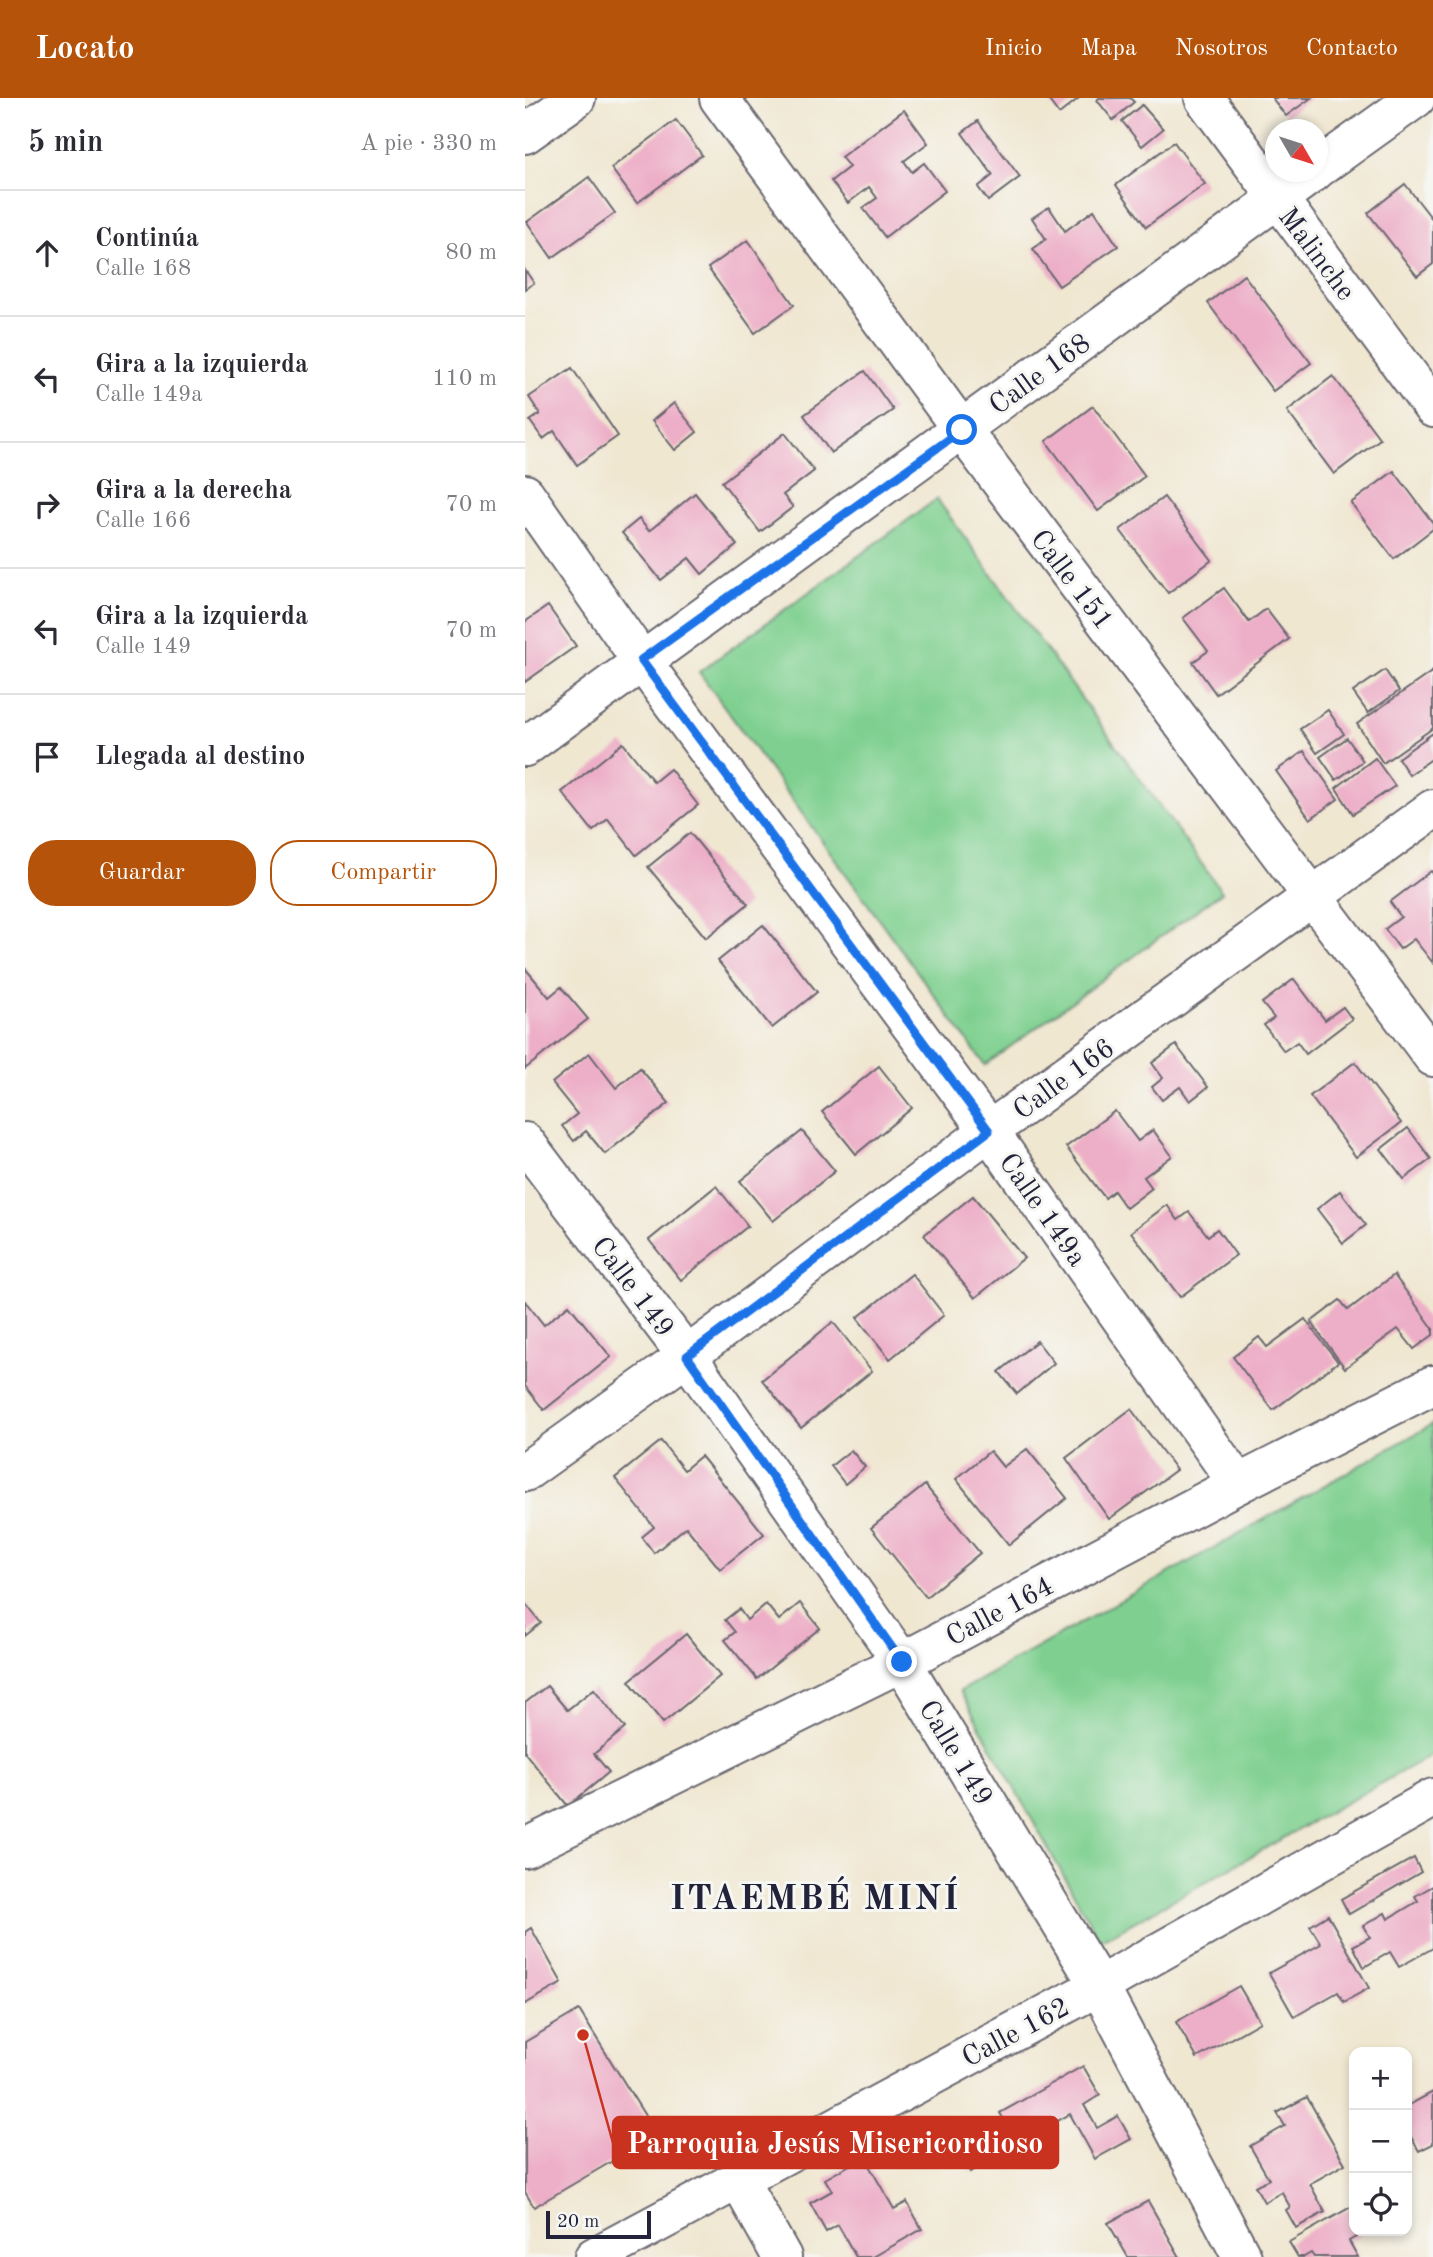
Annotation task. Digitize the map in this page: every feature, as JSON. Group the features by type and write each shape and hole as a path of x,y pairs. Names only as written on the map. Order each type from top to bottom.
{"street":[{"path":"525,134 576,98"},
{"name":"Calle 151","path":"719,98 962,430 1433,1057"},
{"name":"Malinche","path":"1204,98 1433,408"},
{"name":"Calle 168","path":"1328,161 1416,98"},
{"name":"Calle 168","path":"525,747 1299,182"},
{"name":"Calle 149a","path":"525,494 641,660 989,1131 1238,1484"},
{"name":"Calle 166","path":"525,1472 1433,809"},
{"name":"Calle 149","path":"525,1142 687,1356 902,1662 1099,1986 1242,2257"},
{"name":"Calle 164","path":"531,1834 902,1662 1238,1484 1433,1385"},
{"name":"Calle 162","path":"594,2257 1099,1986 1433,1798"},
{"path":"738,2179 782,2257"}],"green space":[{"path":"937,499 1222,892 985,1065 699,672"},
{"path":"1433,1424 1433,1754 1100,1941 960,1691"}],"building":[{"path":"1047,98 1079,98 1059,114"},
{"path":"1130,98 1134,102 1113,120 1097,100"},
{"path":"1272,98 1311,98 1286,116"},
{"path":"1142,105 1163,129 1142,146 1122,121"},
{"path":"904,110 928,143 904,161 912,172 924,163 945,191 885,237 863,208 877,198 869,187 848,203 831,181 849,167 841,157"},
{"path":"676,120 702,155 637,203 611,168"},
{"path":"978,121 1020,177 988,201 978,187 993,175 962,133"},
{"path":"1174,142 1205,184 1146,227 1116,185"},
{"path":"589,177 615,213 552,258 527,222"},
{"path":"1405,184 1433,220 1433,264 1417,276 1368,213"},
{"path":"1049,207 1065,231 1094,210 1118,246 1059,286 1033,249 1046,239 1032,218"},
{"path":"748,240 794,305 755,333 708,268"},
{"path":"525,270 534,283 525,289"},
{"path":"1244,275 1311,363 1273,391 1208,303"},
{"path":"572,368 618,436 577,465 554,431 543,439 530,421 540,414 529,397"},
{"path":"865,371 893,410 831,453 804,415"},
{"path":"1333,376 1380,439 1334,474 1287,411"},
{"path":"674,403 697,432 675,450 652,421"},
{"path":"1093,406 1145,476 1098,511 1046,441"},
{"path":"785,433 814,471 783,495 793,507 760,532 722,482"},
{"path":"1394,471 1433,523 1433,529 1394,559 1351,503"},
{"path":"695,493 737,545 702,574 689,558 661,580 622,533 639,519 649,531"},
{"path":"1164,497 1212,560 1168,593 1120,530"},
{"path":"1224,588 1249,622 1266,609 1289,639 1216,694 1193,662 1208,651 1183,618"},
{"path":"548,606 576,646 525,682 525,622"},
{"path":"1385,670 1399,691 1368,713 1353,692"},
{"path":"1433,671 1433,728 1383,763 1357,724"},
{"path":"1328,710 1344,734 1317,753 1300,729"},
{"path":"1433,733 1433,758 1409,775 1398,758"},
{"path":"1347,738 1363,761 1336,780 1320,757"},
{"path":"623,743 654,782 670,769 698,805 636,855 608,819 593,831 562,792"},
{"path":"1304,751 1338,799 1310,819 1276,771"},
{"path":"1375,758 1395,786 1353,814 1336,788"},
{"path":"690,833 748,904 706,938 648,867"},
{"path":"1431,871 1433,963 1414,939 1400,949 1385,929 1401,917 1390,902"},
{"path":"763,925 817,992 772,1028 718,961"},
{"path":"525,968 549,997 561,987 588,1019 525,1069"},
{"path":"1294,979 1325,1020 1343,1007 1352,1019 1306,1054 1297,1042 1284,1051 1264,1025 1274,1018 1262,1003"},
{"path":"1176,1045 1208,1087 1190,1101 1180,1087 1162,1100 1152,1087 1163,1078 1152,1063"},
{"path":"589,1053 616,1088 640,1068 669,1103 605,1154 586,1131 574,1141 562,1126 577,1114 552,1083"},
{"path":"1355,1062 1401,1123 1356,1157 1310,1096"},
{"path":"879,1066 912,1108 856,1154 822,1112"},
{"path":"1115,1111 1138,1141 1153,1130 1172,1156 1144,1177 1152,1188 1126,1208 1114,1191 1105,1198 1066,1147"},
{"path":"1408,1128 1431,1159 1404,1179 1381,1149"},
{"path":"802,1131 835,1171 773,1221 740,1181"},
{"path":"716,1186 748,1226 681,1280 649,1240"},
{"path":"1340,1191 1366,1225 1343,1243 1317,1209"},
{"path":"973,1196 1024,1258 975,1298 924,1235"},
{"path":"1167,1205 1178,1220 1189,1212 1208,1236 1217,1229 1236,1255 1180,1297 1131,1232"},
{"path":"912,1274 944,1315 890,1359 857,1318"},
{"path":"1394,1275 1433,1328 1433,1335 1414,1349 1398,1329 1345,1368 1311,1322 1340,1300 1348,1310"},
{"path":"525,1301 544,1325 569,1305 611,1357 544,1410 525,1386"},
{"path":"1305,1319 1338,1362 1273,1410 1233,1357 1259,1337 1267,1347"},
{"path":"833,1322 872,1371 801,1428 762,1380"},
{"path":"1037,1341 1054,1363 1017,1394 999,1372"},
{"path":"1131,1409 1176,1470 1109,1519 1066,1458"},
{"path":"661,1441 684,1470 701,1456 764,1534 720,1569 686,1527 654,1553 642,1537 654,1527 615,1478"},
{"path":"1027,1449 1067,1498 1009,1545 956,1479 990,1451 1003,1467"},
{"path":"851,1450 865,1467 845,1484 831,1466"},
{"path":"925,1485 980,1553 926,1597 871,1528"},
{"path":"525,1603 541,1623 525,1636"},
{"path":"800,1603 820,1628 757,1679 725,1640 735,1632 725,1620 739,1609 747,1620 766,1604 779,1620"},
{"path":"686,1634 720,1676 663,1723 629,1681"},
{"path":"547,1686 567,1710 594,1689 625,1728 594,1754 609,1772 568,1806 525,1753 525,1703"},
{"path":"1414,1858 1421,1872 1349,1914 1341,1899"},
{"path":"1433,1886 1433,1948 1399,1967 1390,1952 1364,1967 1353,1946 1370,1937 1363,1926 1385,1913 1388,1919 1418,1901 1415,1896"},
{"path":"1328,1915 1369,1988 1344,2002 1338,1992 1294,2017 1269,1973 1321,1944 1310,1926"},
{"path":"531,1928 562,1983 525,2004 525,1932"},
{"path":"1239,1986 1260,2022 1197,2058 1176,2022"},
{"path":"579,2010 657,2135 534,2207 525,2192 525,2042"},
{"path":"1083,2066 1100,2095 1084,2105 1097,2128 1118,2116 1131,2139 1095,2159 1070,2114 1017,2143 1000,2113"},
{"path":"1433,2092 1433,2144 1419,2151 1412,2139 1412,2103"},
{"path":"1307,2097 1345,2164 1310,2184 1325,2212 1296,2228 1286,2210 1290,2207 1282,2192 1264,2202 1255,2186 1269,2179 1250,2146 1285,2126 1277,2113"},
{"path":"985,2121 1003,2153 970,2172 953,2140"},
{"path":"864,2157 894,2209 907,2202 922,2229 873,2257 856,2257 838,2225 826,2232 810,2203 832,2191 825,2179"},
{"path":"1148,2201 1180,2257 1128,2257 1108,2223"},
{"path":"1349,2208 1349,2236 1358,2236 1349,2241 1358,2257 1314,2257 1311,2253 1298,2257 1289,2242"}],"place":[{"name":"Parroquia Jesús Misericordioso","path":"583,2035"}],"district":[{"name":"ITAEMBÉ MINÍ","path":"815,1897"}],"route":[{"path":"902,1662 687,1356 989,1131 641,660 962,430"}]}
